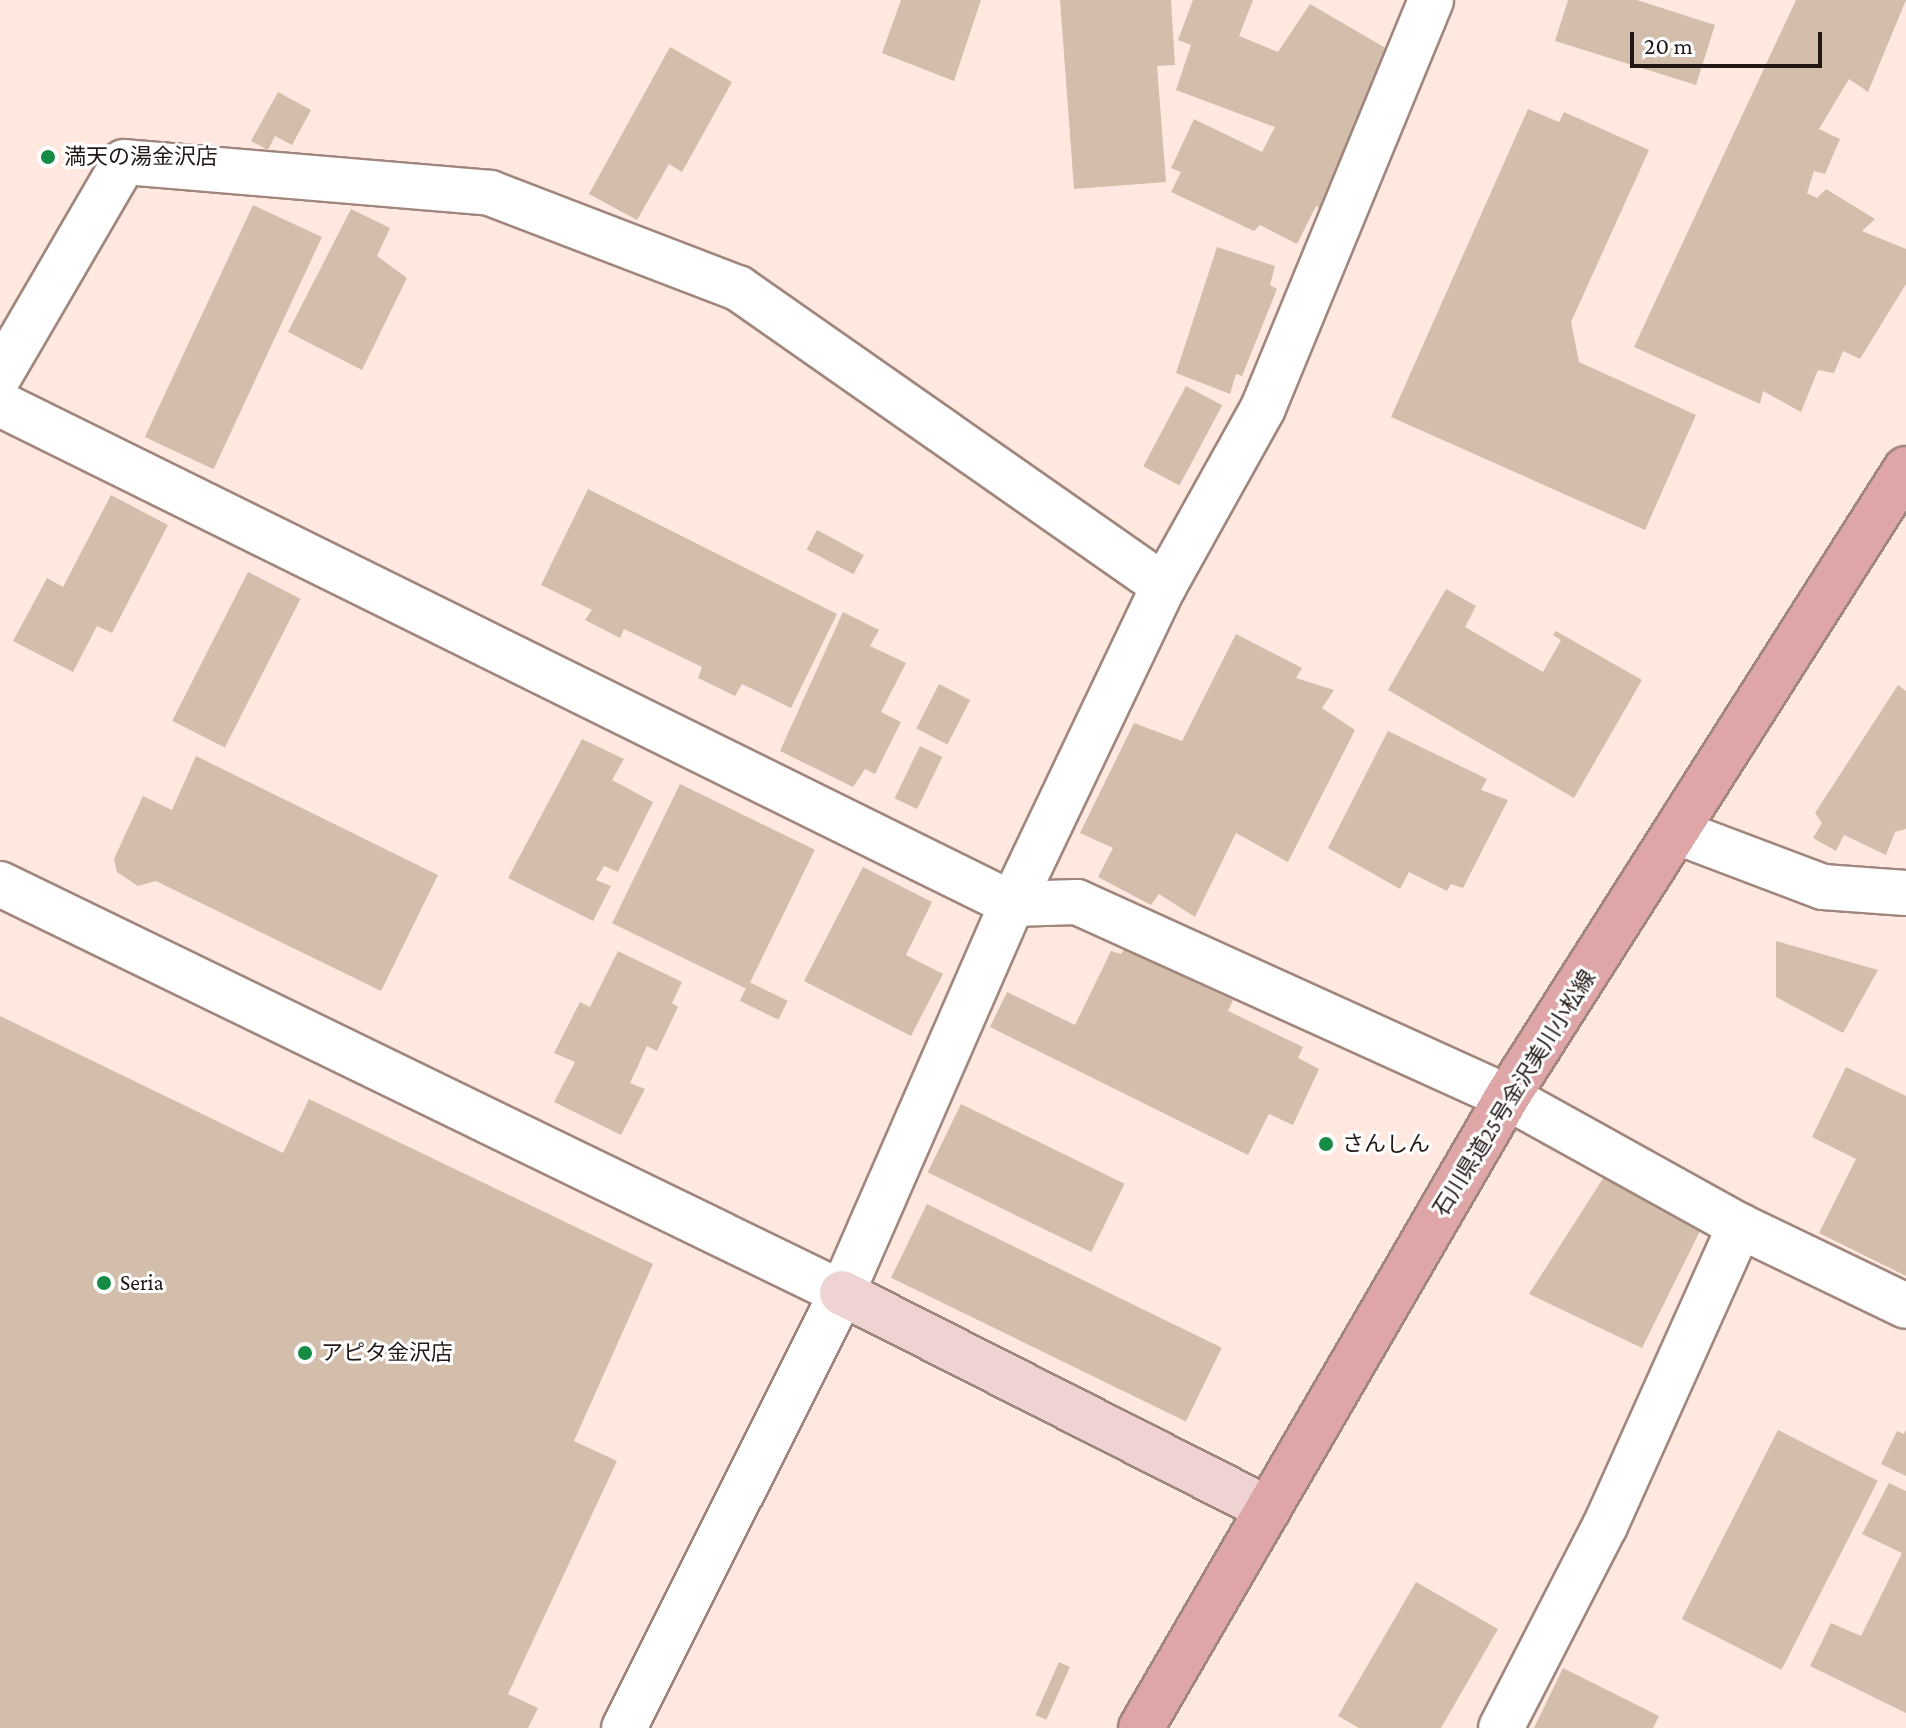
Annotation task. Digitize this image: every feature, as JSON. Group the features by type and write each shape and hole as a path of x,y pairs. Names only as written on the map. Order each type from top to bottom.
{"main road":[{"name":"石川県道25号金沢美川小松線","path":"1141,1728 1507,1097 1680,833 1906,469"}],"street":[{"path":"624,1728 842,1293 1012,904 1164,586 1263,408 1431,0"},
{"path":"0,375 124,162 490,193 738,288 1164,586"},
{"path":"0,404 1012,904 1077,902 1507,1097 1740,1226 1906,1306"},
{"path":"1680,833 1823,887 1906,893"},
{"path":"0,884 842,1293 1268,1509"},
{"path":"1501,1728 1605,1526 1740,1226"}],"building":[{"path":"901,0 981,0 954,81 882,53"},
{"path":"1060,0 1171,0 1175,65 1157,66 1166,182 1074,189"},
{"path":"1193,0 1253,0 1239,36 1278,52 1310,4 1394,53 1346,144 1355,150 1326,212 1316,206 1297,244 1260,225 1254,231 1171,192 1181,172 1171,168 1194,119 1262,152 1275,127 1176,90 1191,45 1178,40"},
{"path":"1568,0 1637,0 1715,25 1696,85 1555,41"},
{"path":"1796,0 1906,0 1868,92 1849,79 1819,129 1840,139 1825,174 1814,171 1807,193 1817,198 1826,189 1875,219 1862,231 1906,249 1906,284 1860,359 1843,351 1834,373 1818,370 1801,412 1763,391 1760,404 1634,347"},
{"path":"670,47 732,82 682,172 669,164 637,220 589,194"},
{"path":"278,92 311,110 292,145 275,136 268,150 251,141"},
{"path":"1528,109 1559,122 1564,112 1649,150 1571,322 1579,362 1696,415 1645,530 1391,417"},
{"path":"253,205 322,237 214,469 145,437"},
{"path":"351,209 390,228 377,256 407,278 362,370 288,332"},
{"path":"1217,247 1275,266 1270,285 1277,289 1242,376 1236,374 1230,394 1176,373"},
{"path":"1186,386 1222,405 1179,486 1143,466"},
{"path":"588,489 837,614 791,708 742,684 735,696 698,678 702,667 624,629 620,638 585,620 592,610 541,585"},
{"path":"111,495 168,525 112,633 97,626 73,672 13,641 47,578 63,587"},
{"path":"817,530 864,555 853,574 807,549"},
{"path":"248,572 301,599 225,748 172,721"},
{"path":"1446,589 1476,606 1465,627 1543,672 1561,640 1553,635 1556,631 1642,680 1574,798 1388,690"},
{"path":"843,612 879,630 870,646 906,663 881,712 901,722 875,774 865,769 853,787 780,751"},
{"path":"1236,634 1302,668 1296,678 1334,690 1322,708 1355,730 1288,862 1236,833 1195,917 1159,894 1151,905 1098,877 1113,848 1080,833 1134,723 1182,741"},
{"path":"939,684 970,700 947,744 916,729"},
{"path":"1898,685 1906,691 1906,829 1895,832 1886,855 1844,835 1836,851 1813,838 1822,823 1815,813"},
{"path":"1388,731 1487,779 1481,790 1508,800 1463,888 1451,884 1447,891 1409,872 1400,889 1328,848"},
{"path":"582,739 624,759 612,780 653,802 618,872 604,866 596,880 611,886 593,921 508,878"},
{"path":"920,746 942,757 917,809 895,798"},
{"path":"196,756 438,875 381,991 156,881 138,886 117,872 114,859 143,796 172,810"},
{"path":"680,784 815,850 747,989 612,923"},
{"path":"863,867 932,902 906,955 943,974 911,1036 804,981"},
{"path":"1776,941 1878,970 1843,1033 1776,997"},
{"path":"1125,948 1233,1000 1228,1011 1303,1047 1298,1058 1319,1069 1293,1125 1269,1114 1248,1155 990,1027 1007,992 1075,1025 1111,951 1121,954"},
{"path":"618,951 682,982 672,1003 678,1007 657,1051 647,1046 630,1083 645,1089 621,1135 554,1102 575,1062 554,1053 580,1002 590,1007"},
{"path":"749,982 788,1001 778,1020 740,1001"},
{"name":"アピタ金沢店","path":"0,1016 283,1153 309,1099 653,1264 574,1441 617,1461 508,1694 538,1708 528,1728 0,1728"},
{"path":"1846,1067 1906,1096 1906,1276 1819,1233 1856,1159 1812,1137"},
{"path":"961,1104 1125,1184 1091,1252 928,1172"},
{"path":"1604,1177 1703,1225 1642,1348 1529,1294"},
{"path":"927,1204 1222,1348 1186,1421 891,1278"},
{"path":"1906,1429 1906,1476 1881,1464 1897,1431 1904,1434"},
{"path":"1778,1430 1878,1481 1782,1670 1682,1619"},
{"path":"1889,1483 1906,1491 1906,1713 1810,1666 1831,1623 1861,1636 1902,1553 1862,1534"},
{"path":"1416,1582 1498,1629 1441,1728 1359,1728 1338,1716"},
{"path":"1059,1662 1070,1667 1046,1720 1035,1715"},
{"path":"1563,1668 1659,1716 1653,1728 1534,1728"}],"place":[{"name":"満天の湯金沢店","path":"48,157"},
{"name":"さんしん","path":"1326,1144"},
{"name":"Seria","path":"104,1283"},
{"name":"アピタ金沢店","path":"305,1353"}]}
